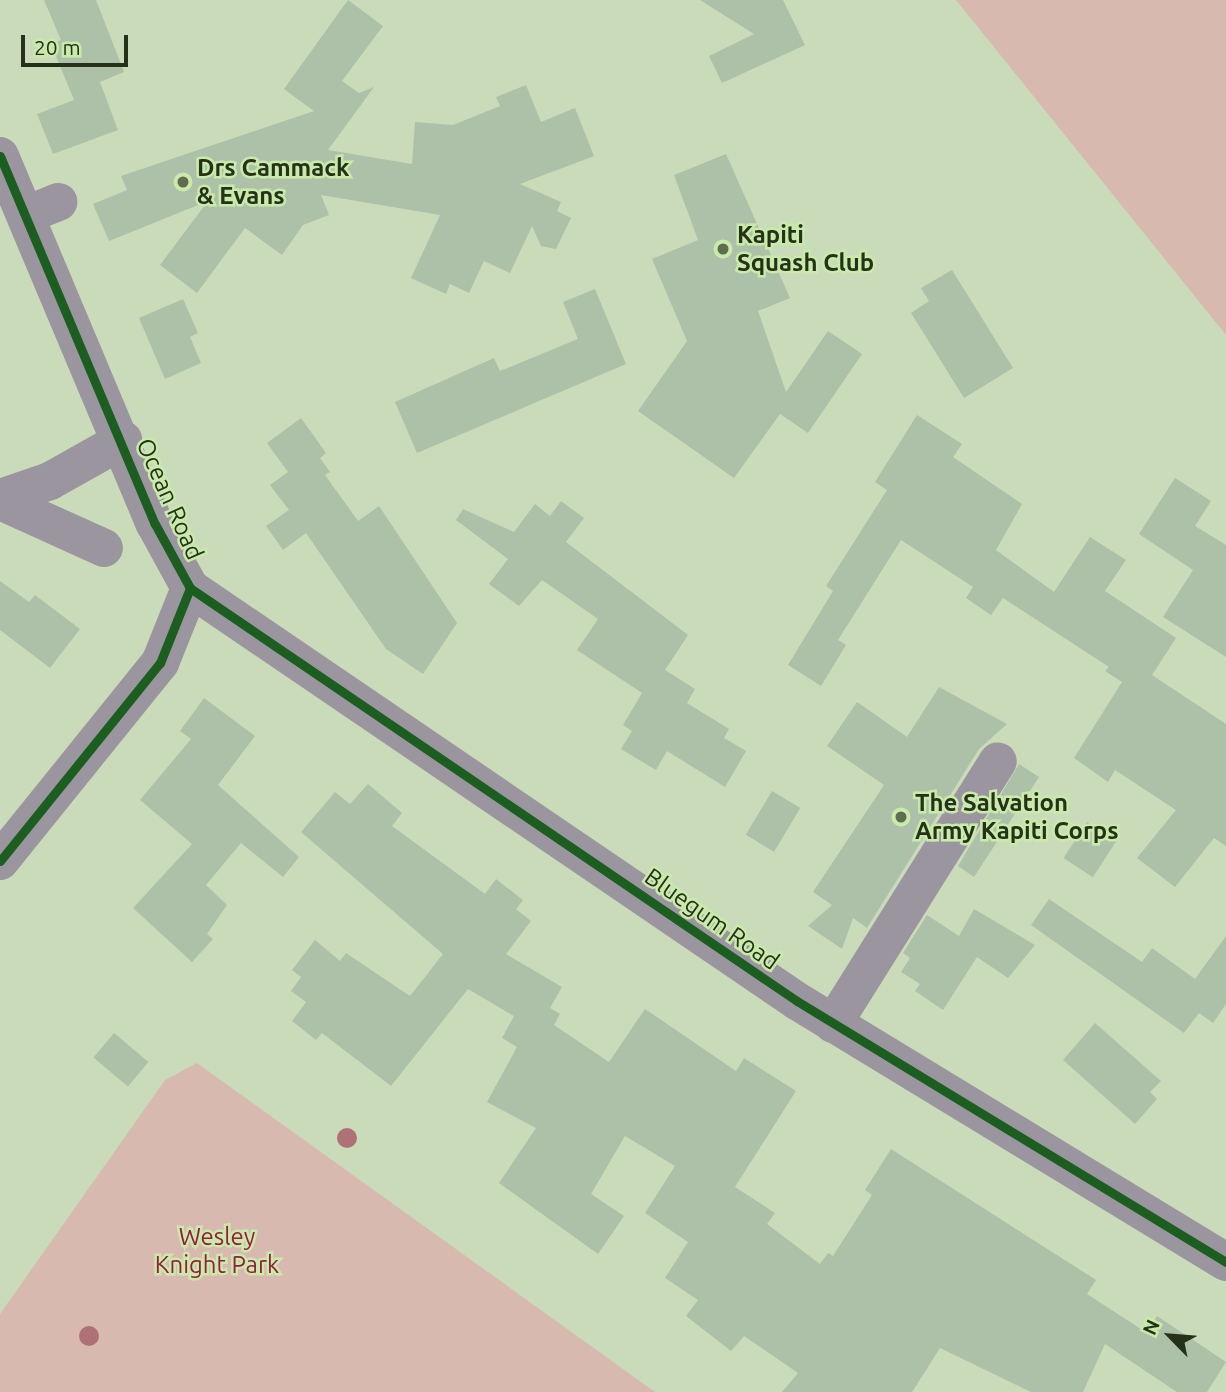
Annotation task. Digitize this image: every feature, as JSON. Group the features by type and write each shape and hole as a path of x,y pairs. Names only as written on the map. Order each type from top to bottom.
{"street":[{"name":"Ocean Road","path":"0,156 42,208 122,440 155,524 190,587 160,663 0,861"},
{"path":"0,500 50,481 122,440"},
{"path":"0,500 104,548"},
{"name":"Bluegum Road","path":"190,587 833,1024 1226,1262"},
{"path":"833,1024 998,761"}],"green space":[{"path":"956,0 1226,0 1226,335"},
{"name":"Wesley Knight Park","path":"197,1063 655,1392 0,1392 0,1314 165,1080"}],"building":[{"path":"44,0 96,0 124,72 100,82 118,130 53,154 37,114 74,100 51,44 61,40"},
{"path":"348,0 383,26 342,81 359,93 374,87 328,150 412,164 415,122 453,125 500,106 496,97 526,85 541,122 575,108 594,156 520,184 561,202 557,211 571,218 556,249 541,246 532,226 510,273 484,261 469,293 450,284 446,294 411,278 440,215 321,195 329,215 303,225 282,255 245,228 197,293 160,265 208,201 109,241 93,204 127,190 121,176 314,111 284,89"},
{"path":"700,0 783,0 805,45 722,83 709,56 754,34"},
{"path":"726,154 790,298 758,311 786,392 828,331 862,354 808,433 780,414 734,478 638,411 687,341 652,259 698,240 674,175"},
{"path":"952,270 1013,368 964,398 911,313 929,301 921,288"},
{"path":"595,289 626,364 417,453 395,402 494,358 500,371 578,339 563,302"},
{"path":"183,299 198,333 190,337 201,363 165,379 139,318"},
{"path":"917,415 962,444 953,457 1022,504 996,550 1054,592 1090,537 1126,560 1105,591 1176,638 1152,675 1226,724 1226,846 1214,838 1175,887 1137,858 1176,810 1115,770 1108,782 1074,758 1122,682 1105,671 1109,667 1003,598 991,615 966,598 973,587 901,540 838,640 846,645 821,686 788,665 833,591 826,586 887,490 875,482"},
{"path":"301,418 326,453 320,458 330,472 325,475 358,521 379,506 457,623 423,674 386,649 306,533 283,550 266,526 289,510 270,485 288,472 267,443"},
{"path":"1175,478 1211,501 1195,526 1226,545 1226,657 1163,617 1193,570 1139,534"},
{"path":"561,501 584,518 566,542 688,635 665,670 695,689 687,703 729,729 724,738 746,751 725,787 667,751 656,770 621,749 632,731 623,725 642,693 577,650 598,619 542,580 519,606 489,584 508,559 456,520 463,509 514,532 535,504 550,516"},
{"path":"0,581 29,602 35,595 80,629 50,668 0,630"},
{"name":"The Salvation Army Kapiti Corps","path":"939,687 1007,724 979,749 867,928 853,918 842,949 808,926 832,905 813,892 884,785 827,746 857,702 907,737"},
{"path":"204,698 255,736 218,785 299,857 283,877 241,843 206,885 227,905 207,934 213,939 192,962 133,908 192,844 140,800 191,739 180,731"},
{"path":"1019,764 1039,777 974,877 958,866"},
{"path":"368,784 402,813 392,826 485,894 496,879 523,900 516,909 531,921 506,954 562,987 550,1008 560,1014 554,1025 609,1062 645,1009 736,1071 744,1058 796,1091 735,1187 775,1213 767,1224 820,1264 828,1253 833,1256 872,1195 865,1190 891,1149 1096,1280 1087,1294 1147,1333 1157,1316 1226,1362 1207,1392 1177,1392 1105,1344 1083,1392 1031,1392 940,1348 912,1392 782,1392 798,1373 744,1336 731,1351 686,1316 698,1300 665,1278 688,1242 645,1213 675,1166 625,1136 591,1194 624,1216 598,1254 499,1183 536,1128 487,1102 517,1047 502,1038 514,1016 468,989 391,1086 322,1033 316,1040 292,1021 306,1002 291,991 301,977 292,970 315,940 340,961 346,953 410,996 443,954 301,832 335,792 350,804"},
{"path":"772,791 800,808 774,852 746,835"},
{"path":"1087,822 1116,841 1093,877 1064,858"},
{"path":"1049,899 1142,962 1152,948 1195,979 1226,936 1226,1004 1213,1023 1199,1013 1184,1033 1031,925"},
{"path":"974,909 1035,945 1008,978 977,957 943,1010 915,991 920,984 901,972 910,958 903,953 927,915 959,936"},
{"path":"1095,1023 1161,1081 1150,1092 1157,1099 1135,1124 1063,1060"},
{"path":"114,1033 148,1062 128,1086 93,1058"}],"cycle path":[{"path":"0,156 155,524 190,588 797,1001 1226,1262"},
{"path":"0,861 160,663 190,588"}],"place":[{"name":"Drs Cammack & Evans","path":"183,182"},
{"name":"Kapiti Squash Club","path":"723,249"},
{"name":"The Salvation Army Kapiti Corps","path":"901,817"}]}
